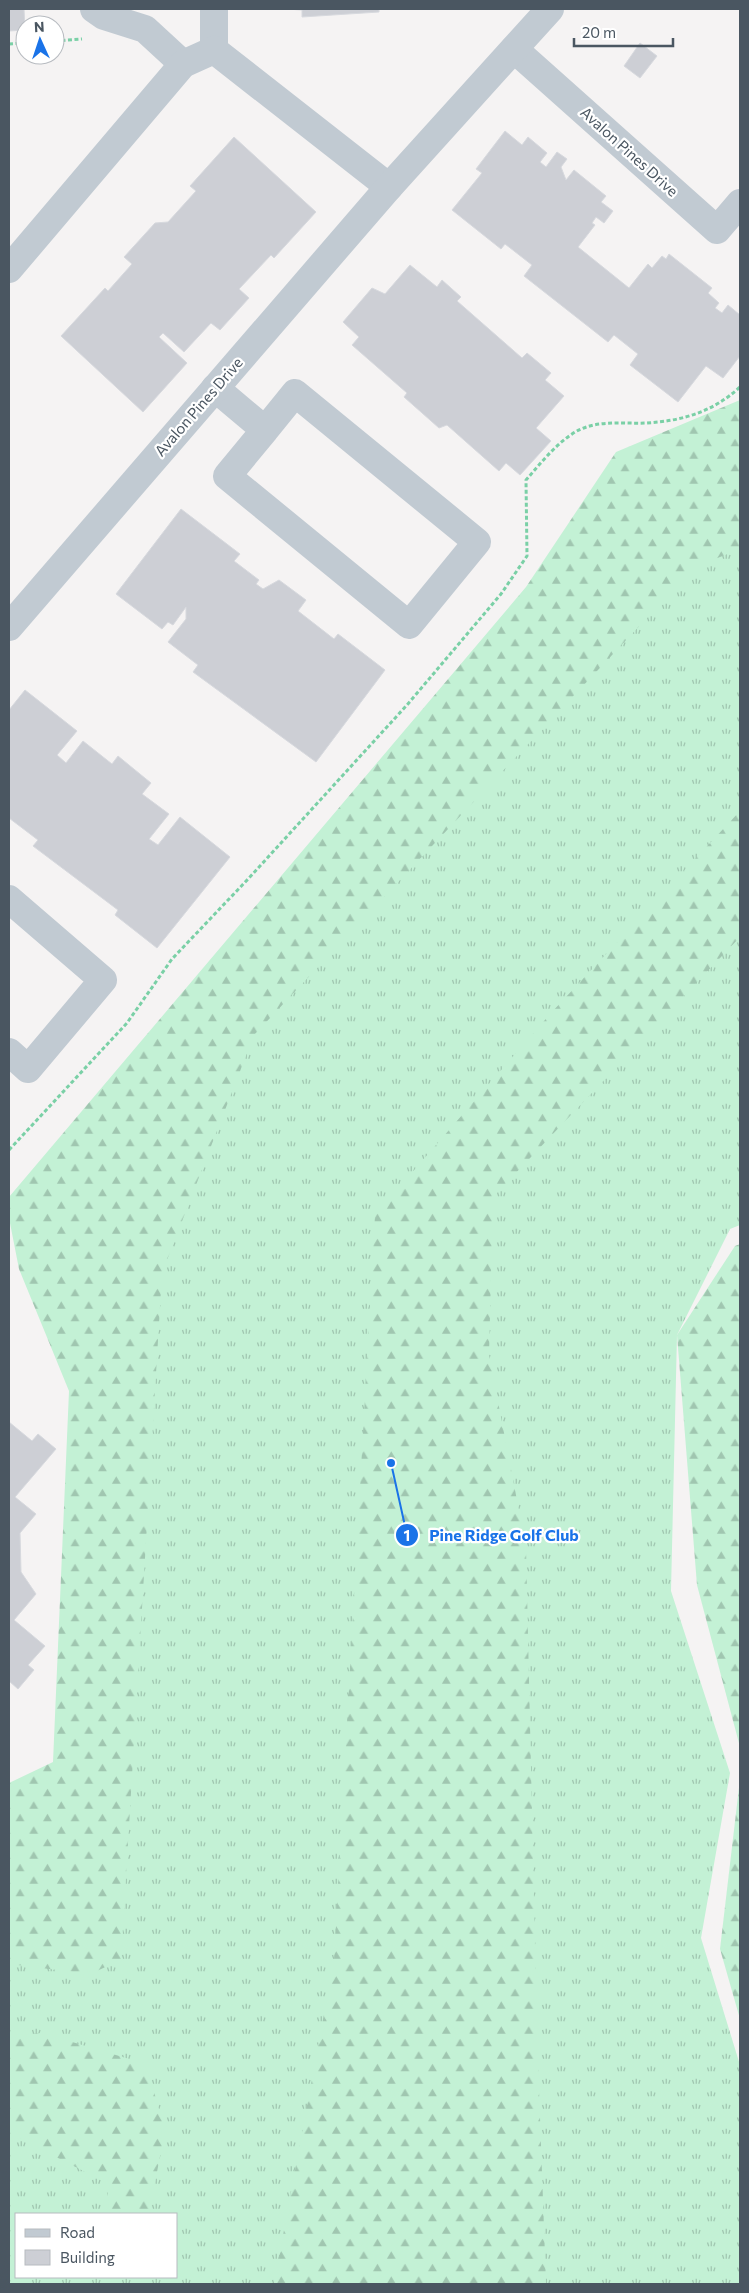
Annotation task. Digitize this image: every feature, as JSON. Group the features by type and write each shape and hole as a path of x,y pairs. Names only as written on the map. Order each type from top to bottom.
{"street":[{"path":"94,9 104,16 145,29 184,64"},
{"path":"214,9 214,50"},
{"name":"Avalon Pines Drive","path":"9,628 389,187 550,9"},
{"name":"Avalon Pines Drive","path":"514,49 717,230 740,203"},
{"path":"9,269 184,64 214,50"},
{"path":"214,50 389,187"},
{"path":"215,388 265,430"},
{"path":"295,393 477,542 409,625 227,476 265,430 295,393"},
{"path":"9,899 104,980 28,1068 9,1052"}],"path":[{"path":"9,1150 127,1023 172,959 249,878 407,705 501,594 528,556 526,480 548,454 573,433 599,423 647,423 688,418 710,410 740,388"}],"green space":[{"path":"740,400 740,549 695,567 254,1035 162,1273 121,1960 90,1974 9,1964 9,1783 53,1762 69,1391 19,1269 9,1218 9,1197 526,587 616,452"},
{"path":"740,455 740,1225 730,1229 677,1335 671,1591 730,1773 701,1938 740,2065 740,2284 9,2284 9,1902 96,1917 112,1290 234,1020"},
{"path":"740,811 740,937 493,1197 489,1355 526,1547 537,2034 546,2284 274,2284 334,1960 375,1215 551,1013"},
{"path":"740,1244 740,1747 697,1585 677,1335 735,1246"},
{"path":"740,1779 740,2019 720,1949"},
{"path":"42,2033 146,2064 165,2130 149,2213 109,2213 107,2183 9,2133 9,2036"}],"building":[{"path":"9,9 24,9 24,15 15,15 15,31 9,31"},
{"path":"286,9 379,9 379,12 302,17 302,10"},
{"path":"640,43 657,56 640,78 624,66"},
{"path":"505,131 522,145 528,137 547,153 540,162 546,167 557,152 567,159 561,167 566,180 574,170 606,196 601,202 613,211 604,223 596,217 592,223 595,225 578,247 629,288 648,264 652,268 662,256 666,259 669,254 712,288 708,293 719,303 715,308 722,313 728,305 740,315 740,356 723,378 706,366 678,402 630,365 638,354 614,335 608,342 524,276 532,265 505,244 501,249 452,210 482,173 476,169"},
{"path":"234,137 316,212 274,258 271,255 239,289 249,298 220,330 211,323 184,352 163,333 159,337 187,363 143,412 61,336 105,288 108,291 132,264 124,257 155,223 168,222 196,191 190,186"},
{"path":"410,265 437,287 442,280 461,297 457,301 522,358 527,353 551,373 545,380 564,396 536,428 551,441 520,475 506,463 499,471 447,425 439,428 404,397 407,393 352,345 359,337 343,322 372,288 385,294"},
{"path":"181,509 240,554 234,561 259,580 256,584 263,589 279,580 306,600 298,611 334,639 338,634 385,670 316,762 193,672 198,665 168,642 186,619 186,607 173,625 168,622 162,629 116,594"},
{"path":"25,690 77,731 57,755 66,763 83,741 112,764 118,756 151,783 142,794 169,814 149,839 158,845 180,817 230,857 157,948 115,915 118,910 33,846 38,840 9,818 9,710"},
{"path":"9,1422 32,1441 38,1434 56,1449 15,1497 36,1514 20,1533 21,1572 36,1594 14,1620 45,1646 28,1665 34,1670 18,1689 9,1681"}],"place":[{"name":"Pine Ridge Golf Club","path":"391,1463"}]}
